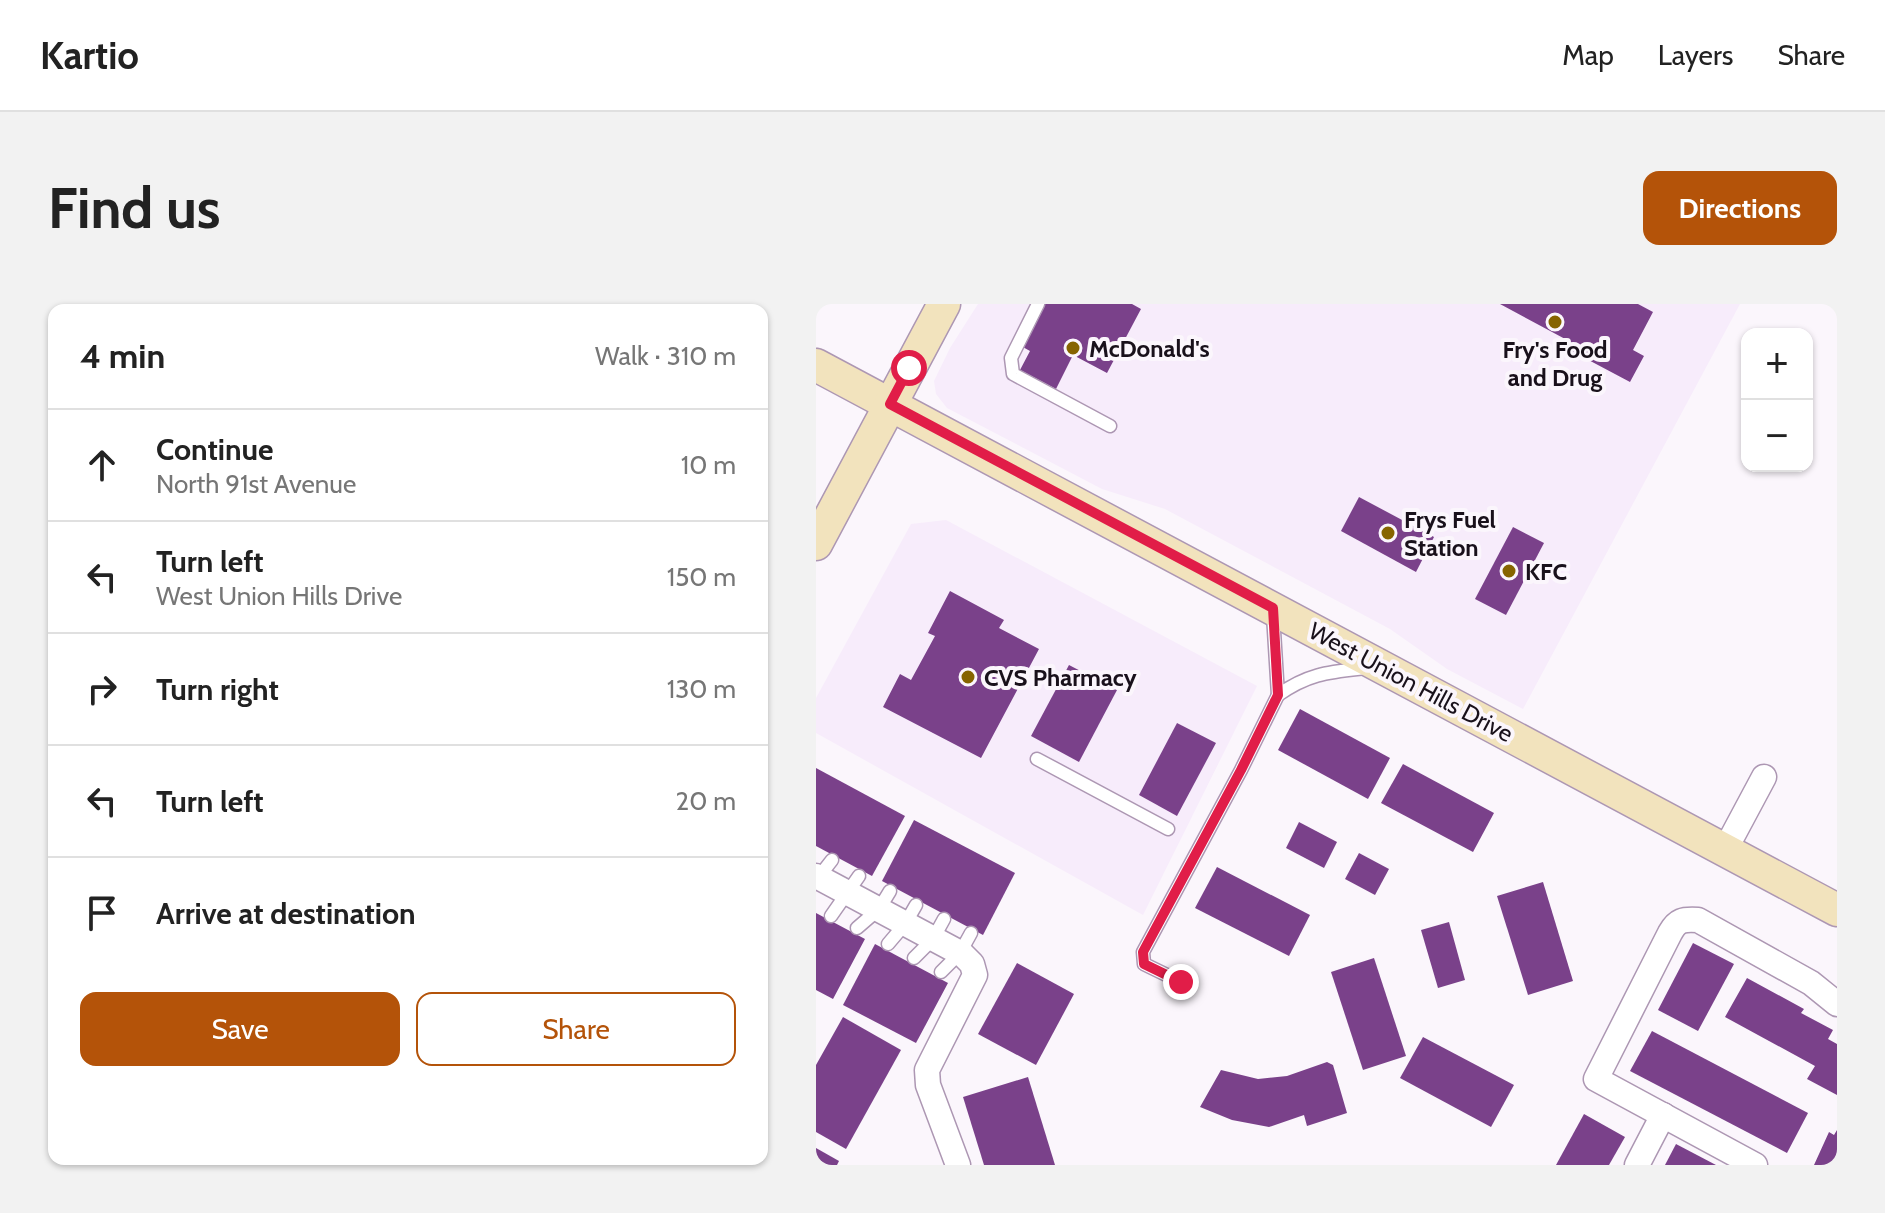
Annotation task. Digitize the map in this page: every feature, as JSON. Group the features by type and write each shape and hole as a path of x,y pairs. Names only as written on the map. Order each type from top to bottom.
{"main road":[{"path":"816,544 944,304"},
{"name":"West Union Hills Drive","path":"816,365 1837,910"}],"street":[{"path":"1725,850 1764,777"},
{"path":"821,874 852,884 965,943 975,975 927,1070 928,1085 958,1165"},
{"path":"1755,1165 1596,1079 1670,933 1676,922 1698,920 1811,983 1837,1004"},
{"path":"1637,1165 1663,1115"}],"lane":[{"path":"1038,304 1011,358 1013,374 1110,426"},
{"path":"1273,608 1278,695"},
{"path":"1181,982 1144,964 1143,952 1278,695 1299,680 1326,672 1381,666"},
{"path":"1037,759 1168,829"},
{"path":"831,916 852,884"},
{"path":"857,928 884,900"},
{"path":"888,944 911,914"},
{"path":"914,958 938,929"},
{"path":"941,972 965,943"}],"shaded area":[{"path":"978,304 1740,304 1523,709 1447,669 1390,629 1165,509 1102,489 947,408 936,394 934,381 950,348"},
{"path":"946,520 1257,686 1143,915 816,733 816,698 911,524"}],"building":[{"name":"McDonald's","path":"1043,304 1132,304 1141,309 1107,373 1073,355 1056,389 1020,370 1030,351 1021,346"},
{"path":"1500,304 1638,304 1653,312 1633,350 1644,356 1630,382 1564,347 1567,340"},
{"path":"1359,497 1434,537 1416,572 1341,531"},
{"name":"KFC","path":"1513,527 1544,543 1506,615 1475,599"},
{"name":"CVS Pharmacy","path":"950,591 1004,620 999,628 1039,649 981,758 883,707 900,674 911,680 935,636 928,633"},
{"path":"1069,665 1117,690 1079,762 1031,736"},
{"path":"1300,709 1390,758 1368,799 1278,750"},
{"path":"1177,723 1216,743 1177,816 1139,795"},
{"path":"1403,764 1494,813 1473,852 1381,803"},
{"path":"816,768 905,816 872,876 816,846"},
{"path":"914,820 1015,873 983,935 882,881"},
{"path":"1299,822 1337,842 1324,868 1286,848"},
{"path":"1359,853 1389,869 1375,895 1345,879"},
{"path":"1217,867 1310,915 1289,956 1195,908"},
{"path":"1543,882 1573,981 1528,995 1497,896"},
{"path":"816,913 865,939 833,999 816,990"},
{"path":"1449,922 1465,980 1438,988 1421,930"},
{"path":"1693,943 1734,964 1698,1031 1658,1010"},
{"path":"875,944 948,983 916,1043 843,1005"},
{"path":"1374,958 1406,1056 1363,1070 1331,972"},
{"path":"1017,963 1074,994 1036,1065 978,1034"},
{"path":"1747,978 1804,1009 1801,1013 1833,1030 1828,1039 1837,1044 1837,1095 1807,1079 1815,1066 1725,1017"},
{"path":"843,1017 901,1050 846,1149 816,1132 816,1065"},
{"path":"1652,1031 1808,1113 1787,1153 1630,1071"},
{"path":"1423,1037 1514,1085 1491,1127 1400,1078"},
{"path":"1327,1062 1333,1065 1347,1113 1307,1126 1304,1115 1269,1127 1232,1120 1200,1107 1221,1070 1258,1079 1287,1076"},
{"path":"1028,1077 1055,1165 984,1165 963,1097"},
{"path":"1584,1114 1625,1137 1609,1165 1556,1165"},
{"path":"1837,1130 1837,1165 1814,1165 1829,1132 1834,1135"},
{"path":"1676,1144 1716,1165 1665,1165"},
{"path":"816,1148 839,1161 837,1165 816,1165"}],"place":[{"name":"Fry's Food and Drug","path":"1555,322"},
{"name":"McDonald's","path":"1073,348"},
{"name":"Frys Fuel Station","path":"1388,533"},
{"name":"KFC","path":"1509,571"},
{"name":"CVS Pharmacy","path":"968,677"}],"route":[{"path":"909,368 890,404 1273,608 1278,695 1143,952 1144,964 1181,982"}]}
